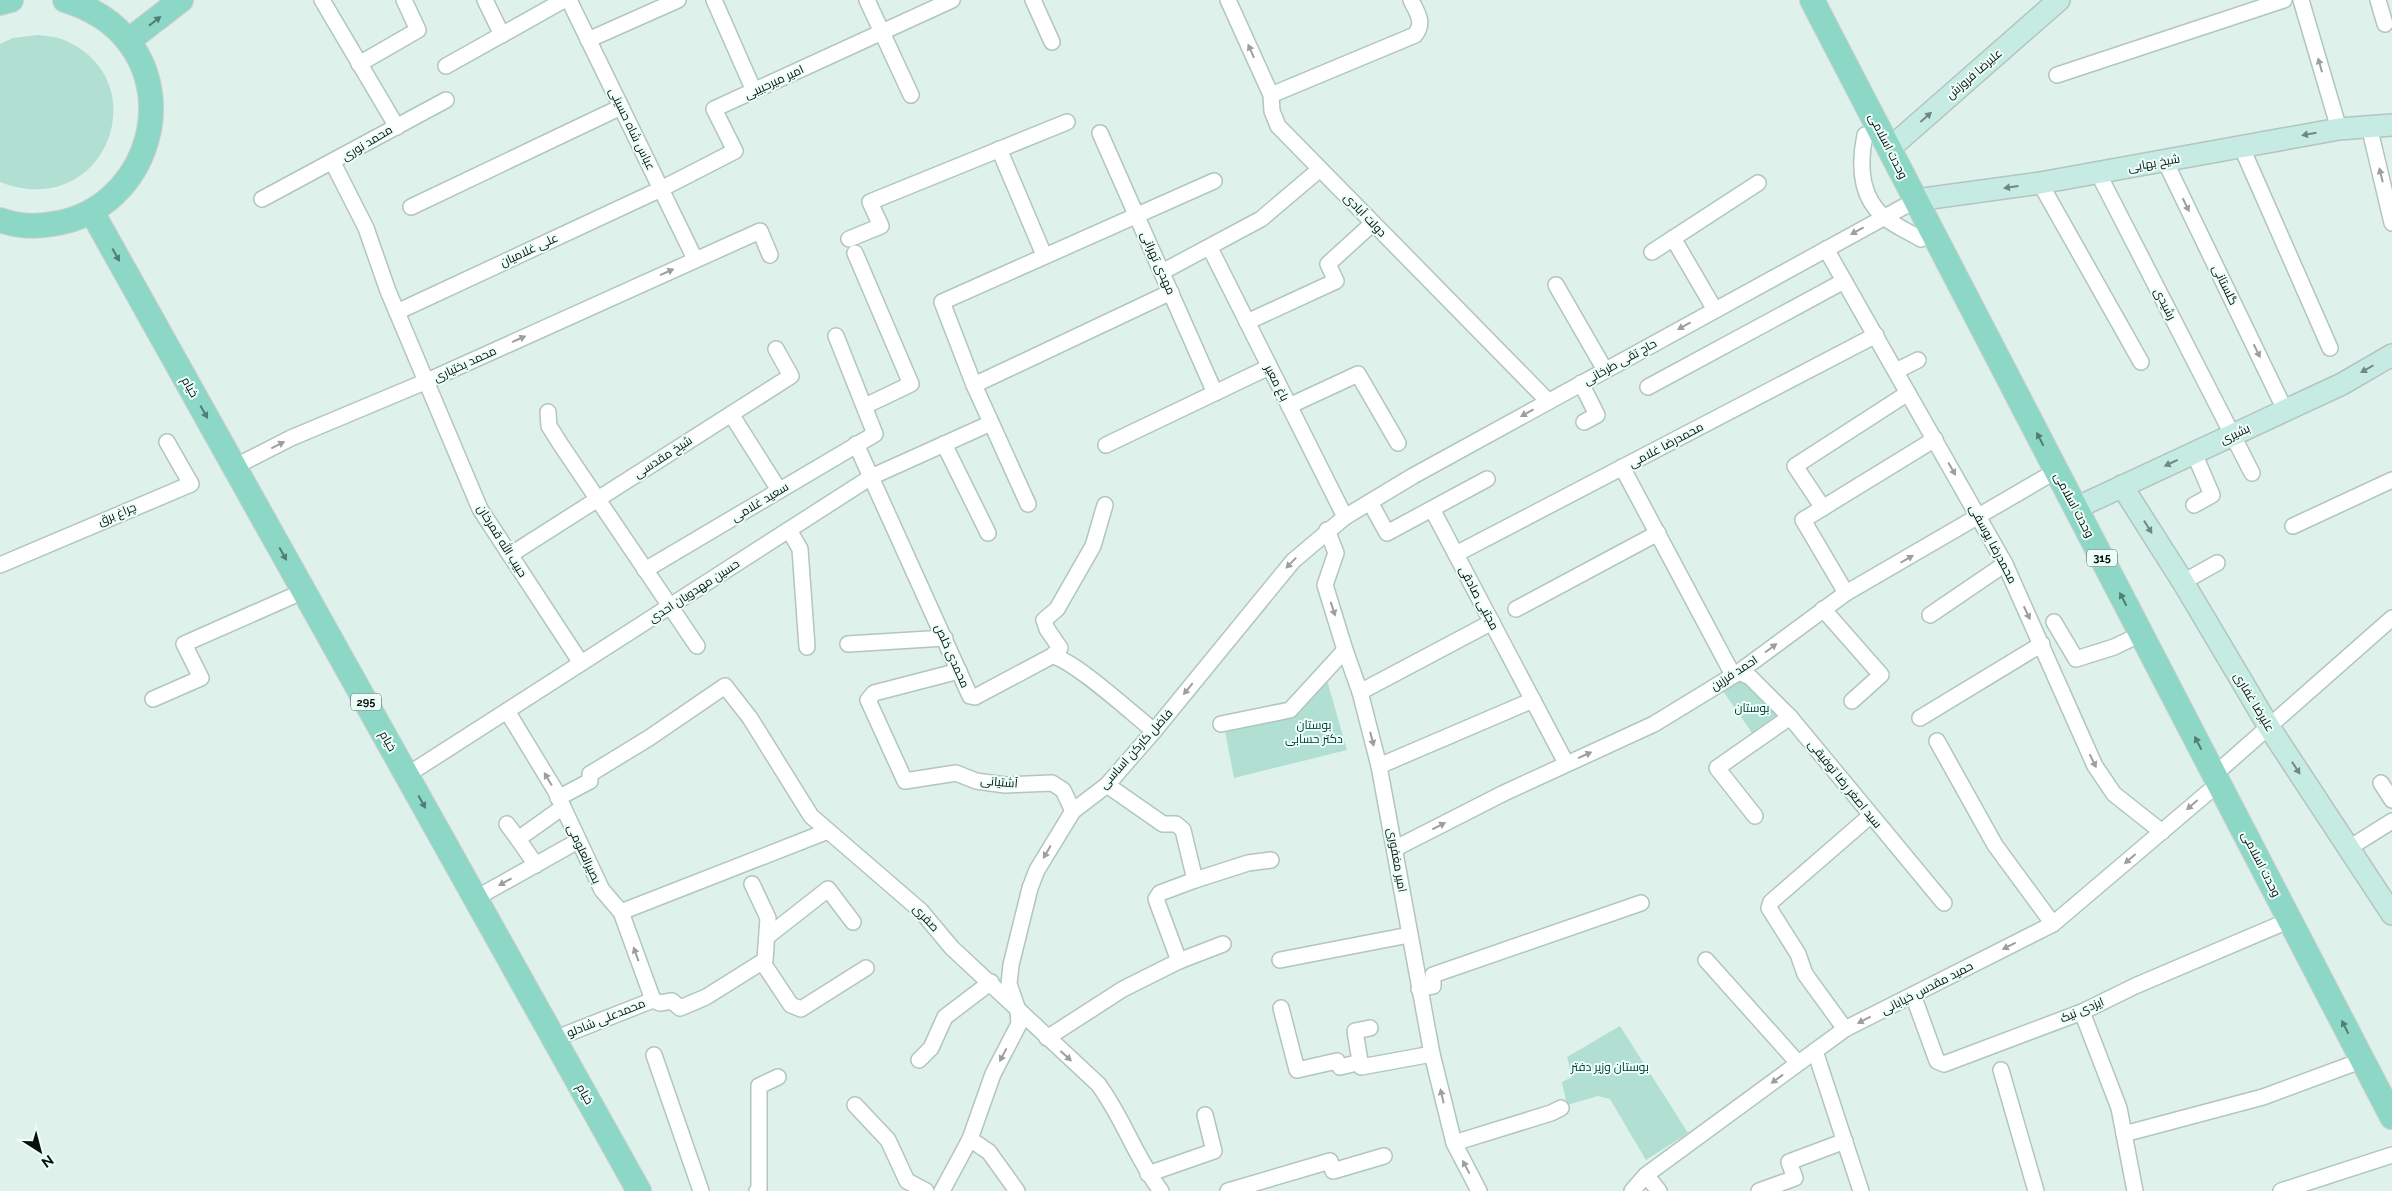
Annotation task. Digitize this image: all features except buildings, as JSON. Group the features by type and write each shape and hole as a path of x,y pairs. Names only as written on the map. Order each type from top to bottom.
{"main road":[{"path":"0,3 11,0"},
{"path":"0,220 9,223 37,226 65,223 92,212 125,184 139,163 148,139 152,113 149,88 142,63 128,41 104,18 85,7 65,0"},
{"path":"128,41 181,0"},
{"name":"وحدت اسلامی","path":"1812,0 2363,1060 2389,1102"},
{"name":"خیام","path":"92,212 639,1191"}],"street":[{"name":"محمد نوری","path":"262,199 333,163 397,127 322,0"},
{"path":"359,64 418,30 404,0"},
{"path":"485,0 502,35"},
{"path":"446,66 564,0"},
{"name":"عباس شاه حسینی","path":"569,0 695,259"},
{"path":"588,40 678,0"},
{"path":"714,0 754,90"},
{"path":"867,0 911,95"},
{"name":"امیر میرحبیبی","path":"662,189 735,151 714,109 952,0"},
{"path":"1033,0 1052,42"},
{"name":"دولت آبادی","path":"1228,0 1271,95 1272,111 1278,126 1548,401"},
{"path":"1271,95 1415,35 1420,28 1421,22 1411,0"},
{"name":"علیرضا فروزش","path":"1889,149 2058,0"},
{"path":"2057,74 2284,0"},
{"path":"2378,0 2385,24"},
{"path":"2306,1 2339,129"},
{"path":"397,127 446,100"},
{"path":"411,207 621,107"},
{"path":"836,336 865,406 911,384 852,246 881,226 870,202 1066,122"},
{"name":"شیخ بهایی","path":"1916,200 2040,183 2339,129 2392,125"},
{"path":"2369,126 2392,223"},
{"name":"مهدی تهرانی","path":"1100,133 1215,393"},
{"path":"1865,135 1860,158 1863,184 1870,199 1884,217 1921,239"},
{"path":"2241,146 2330,348"},
{"path":"999,149 1044,255"},
{"name":"گلستانی","path":"2165,161 2285,410"},
{"name":"حبیب الله قمرخان","path":"333,163 366,228 397,312 480,509 581,664"},
{"path":"1162,272 1210,248 1261,218 1320,169"},
{"name":"رشیدی","path":"2098,173 2252,473"},
{"path":"1028,504 991,424 942,307 945,299 1214,181"},
{"path":"1652,252 1758,183"},
{"path":"2040,183 2140,362"},
{"name":"علی غلامیان","path":"397,312 662,189"},
{"name":"حاج تقی طرخانی","path":"1327,530 1370,502 1548,401 1916,200"},
{"path":"1247,322 1336,281 1328,264 1373,223"},
{"name":"محمد بختیاری","path":"234,467 292,438 427,382 760,231 770,255"},
{"path":"1673,238 1715,310"},
{"name":"باغ معیر","path":"1210,248 1345,517"},
{"name":"محمدرضا یوسفی","path":"1826,248 2004,564 2042,644 2095,766 2114,794 2162,832"},
{"path":"1648,387 1844,281"},
{"path":"1556,285 1605,370"},
{"path":"974,385 1171,292"},
{"name":"محمدرضا غلامی","path":"1456,554 1876,335"},
{"name":"شیخ مقدسی","path":"510,555 791,376 776,349"},
{"name":"بشیری","path":"2076,508 2342,384 2392,355"},
{"path":"1896,371 1918,360"},
{"path":"1106,445 1269,367"},
{"path":"1289,406 1358,374 1398,442"},
{"path":"1581,383 1597,415 1584,422"},
{"path":"1823,508 1795,466 1908,393"},
{"name":"سعید غلامی","path":"645,570 875,434 865,406"},
{"path":"548,412 548,426 697,646"},
{"path":"731,414 779,490"},
{"name":"حسین مهدویان احدی","path":"407,775 871,477 991,424"},
{"path":"1846,594 1803,520 1935,439"},
{"name":"چراغ برق","path":"0,566 191,484 167,442"},
{"name":"محمدی خلص","path":"856,444 945,638 968,693 975,697 1052,656"},
{"path":"944,444 988,533"},
{"path":"2194,453 2212,494 2194,505"},
{"path":"1622,467 1736,674"},
{"name":"احمد فرزین","path":"1396,848 1566,763 1654,724 1736,674 1846,594 2056,471"},
{"path":"1370,502 1386,533 1487,479"},
{"path":"2293,526 2390,484"},
{"name":"علیرضا غفاری","path":"2122,486 2183,582 2269,727 2392,914"},
{"path":"1052,656 1060,648 1047,630 1044,620 1057,610 1093,546 1105,505"},
{"name":"مجتبی صادقی","path":"1432,509 1566,763"},
{"path":"789,530 800,549 807,647"},
{"name":"امیر مغفوری","path":"1327,530 1336,553 1325,585 1344,650 1360,692 1379,766 1396,848 1409,935 1432,1054 1454,1143 1479,1191"},
{"name":"فاضل کارکن اساسی","path":"942,1191 970,1139 993,1074 1019,1024 1018,1010 1009,984 1011,965 1036,870 1073,811 1107,784 1154,731 1292,561 1327,530"},
{"path":"1516,609 1658,533"},
{"path":"2183,582 2217,563"},
{"path":"1930,615 2004,564"},
{"path":"153,699 201,678 184,644 304,591"},
{"path":"1823,609 1881,675 1852,701"},
{"name":"حمید مقدس خیابانی","path":"1632,1191 1646,1175 1845,1030 2053,924 2162,832 2269,727 2392,618"},
{"path":"1360,692 1492,622"},
{"path":"2054,622 2076,659 2114,647 2142,634"},
{"path":"848,644 945,638"},
{"path":"1920,718 2042,644"},
{"path":"1222,724 1290,710 1344,650"},
{"path":"1052,656 1060,657 1154,731"},
{"name":"آشتیانی","path":"958,672 874,692 868,700 905,780 956,772 976,781 1005,785 1052,782 1063,790 1073,811"},
{"name":"سید اصغر رضا توفیقی","path":"1736,674 1750,677 1790,717 1870,816 1944,903"},
{"name":"صفری","path":"560,803 590,781 590,774 649,738 725,686 750,718 811,816 922,910 952,948 991,982 1047,1038 1098,1084 1114,1105 1133,1148 1148,1174 1161,1191"},
{"path":"1379,766 1533,700"},
{"name":"بصیرالعلومی","path":"507,711 560,803 602,890 621,912 653,1000"},
{"path":"1755,816 1717,768 1790,717"},
{"path":"1937,741 1995,845 2053,924"},
{"path":"2381,783 2392,800"},
{"path":"1107,784 1163,824 1180,826 1196,880"},
{"path":"518,838 560,803"},
{"path":"1845,1030 1805,974 1798,954 1769,908 1771,902 1870,816"},
{"path":"2349,848 2392,821"},
{"path":"507,824 536,865"},
{"path":"621,912 828,832"},
{"path":"476,898 578,841"},
{"path":"1179,961 1156,899 1160,893 1248,863 1271,860"},
{"path":"752,884 768,918 767,953 763,963 791,1005 801,1009 866,968"},
{"path":"768,936 828,889 853,922"},
{"path":"1420,989 1433,986 1433,975 1641,904"},
{"name":"ایزدی نیک","path":"1913,995 1940,1064 2082,1012 2135,986 2290,920"},
{"path":"1280,960 1409,935"},
{"path":"1047,1038 1108,996 1179,961 1223,944"},
{"path":"1706,960 1798,1063"},
{"name":"محمدعلی شادلو","path":"554,1039 653,1000 660,1004 672,1001 680,1008 706,997 763,963"},
{"path":"919,1060 931,1048 945,1017 991,982"},
{"path":"1281,1008 1298,1070 1337,1061 1340,1067 1432,1054"},
{"path":"2082,1012 2119,1108 2135,1191"},
{"path":"1361,1064 1355,1031 1370,1028"},
{"path":"1815,1051 1861,1191"},
{"path":"654,1055 701,1191"},
{"path":"2124,1134 2263,1097 2363,1060"},
{"path":"2001,1070 2036,1191"},
{"path":"757,1191 760,1190 759,1086 778,1077"},
{"path":"855,1105 888,1140 907,1181 926,1191"},
{"path":"1454,1143 1551,1114 1562,1108"},
{"path":"1148,1174 1214,1151 1204,1115"},
{"path":"970,1139 989,1152 1017,1191"},
{"path":"1759,1191 1795,1178 1790,1162 1845,1141"},
{"path":"2281,1191 2392,1155"},
{"path":"1228,1191 1330,1162 1333,1171 1384,1156"},
{"path":"1646,1175 1659,1191"}],"green space":[{"path":"38,35 64,40 93,59 109,85 113,113 107,141 92,166 68,183 37,189 0,182 0,44 13,38"},
{"name":"بوستان دکتر حسابی","path":"1326,677 1347,750 1234,778 1225,731 1294,716"},
{"name":"بوستان","path":"1740,679 1752,685 1777,715 1752,733 1723,691"},
{"name":"بوستان وزیر دفتر","path":"1620,1026 1688,1133 1646,1160 1610,1099 1598,1096 1567,1105 1562,1082 1572,1077 1567,1057"}]}
